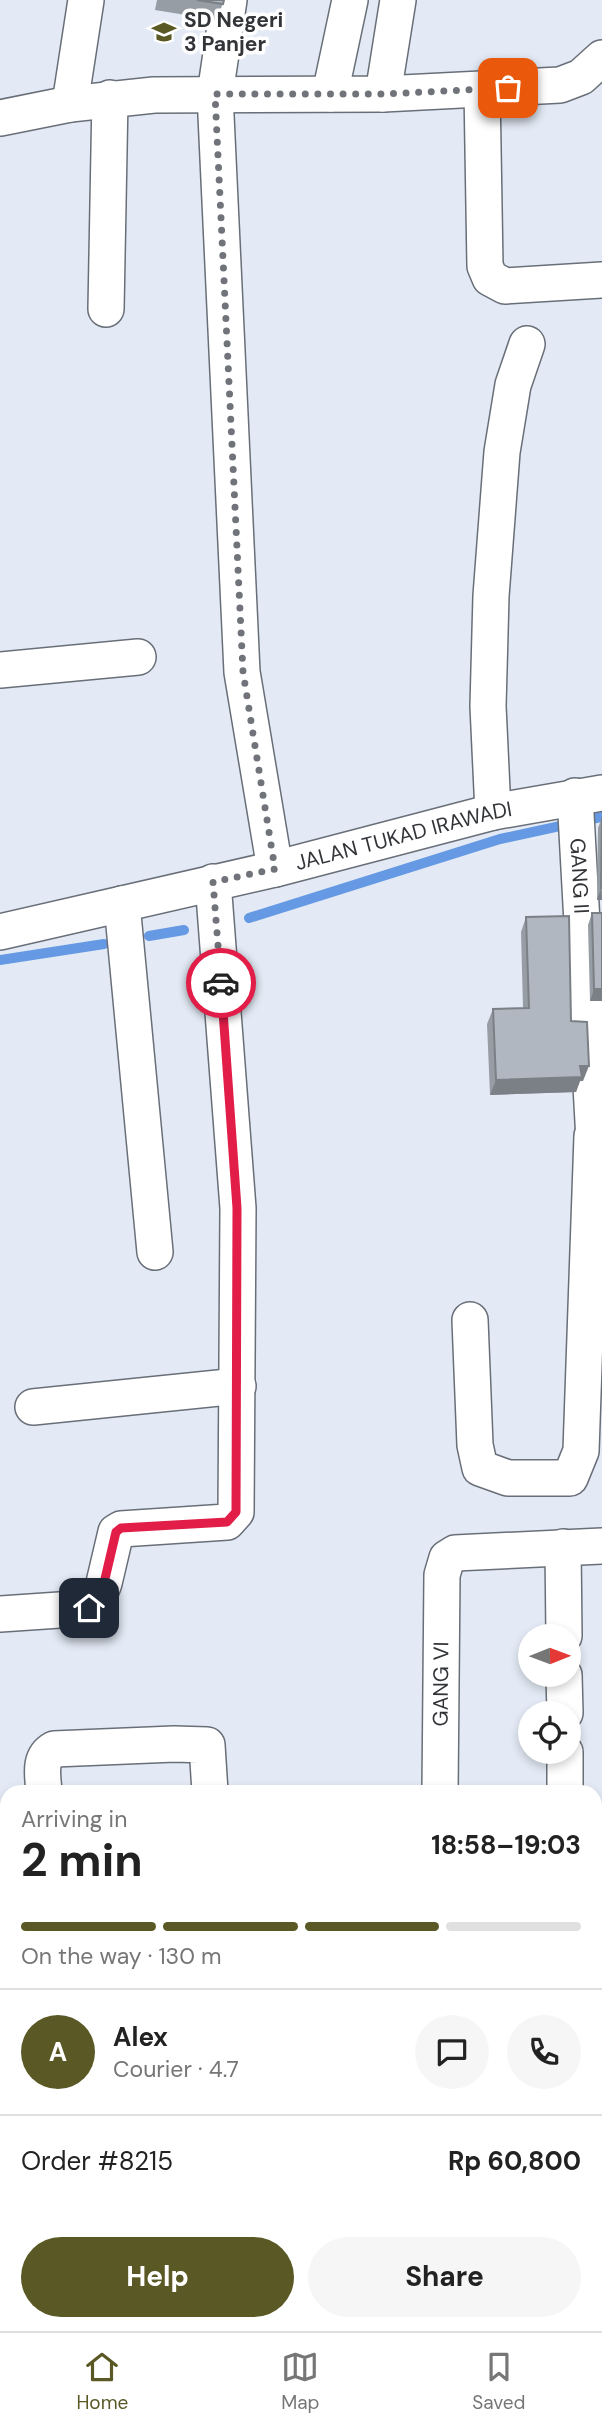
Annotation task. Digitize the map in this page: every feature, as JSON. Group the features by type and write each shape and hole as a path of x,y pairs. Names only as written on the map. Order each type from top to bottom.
{"street":[{"path":"71,104 86,0"},
{"path":"229,0 215,94 243,672 275,869"},
{"path":"330,94 351,0"},
{"path":"383,94 398,0"},
{"path":"0,118 110,98 215,94 383,94 560,85 581,77 602,58"},
{"path":"482,89 485,266 490,278 505,286 602,280"},
{"path":"106,309 110,98"},
{"path":"492,811 488,706 493,570 502,452 513,385 527,344"},
{"path":"0,670 138,657"},
{"name":"JALAN TUKAD IRAWADI","path":"0,932 275,869 492,811 583,805"},
{"name":"GANG II","path":"583,805 592,1136 600,1200 602,1333"},
{"path":"0,1614 89,1608 98,1598 104,1583 111,1547 116,1532 121,1528 227,1522 236,1512 237,1208 213,882"},
{"path":"122,904 155,1252"},
{"path":"470,1320 475,1445 480,1468 508,1478 570,1478 581,1451 592,1136"},
{"path":"33,1407 238,1386"},
{"path":"564,1624 563,1548 602,1546"},
{"name":"GANG VI","path":"440,1785 442,1575 447,1558 455,1553 563,1548"},
{"path":"44,1785 43,1762 46,1753 67,1747 207,1745 210,1785"},
{"path":"565,1764 565,1785"}],"building":[{"path":"197,0 224,0 223,4"},
{"path":"602,817 602,888 601,888"},
{"path":"592,913 602,913 602,989 594,989"},
{"path":"569,916 571,1021 587,1022 589,1066 580,1066 582,1077 496,1080 493,1009 529,1008 526,917"}],"waterway":[{"path":"249,918 500,839 602,817"},
{"path":"149,936 184,930"},
{"path":"0,960 104,944"}],"way so far":[{"path":"221,983 213,882 275,869 243,672 215,94 383,94 508,88"}],"place":[{"name":"SD Negeri 3 Panjer","path":"164,32"}],"route":[{"path":"89,1608 98,1598 104,1583 111,1547 116,1532 121,1528 227,1522 236,1512 237,1208 221,983"}]}
